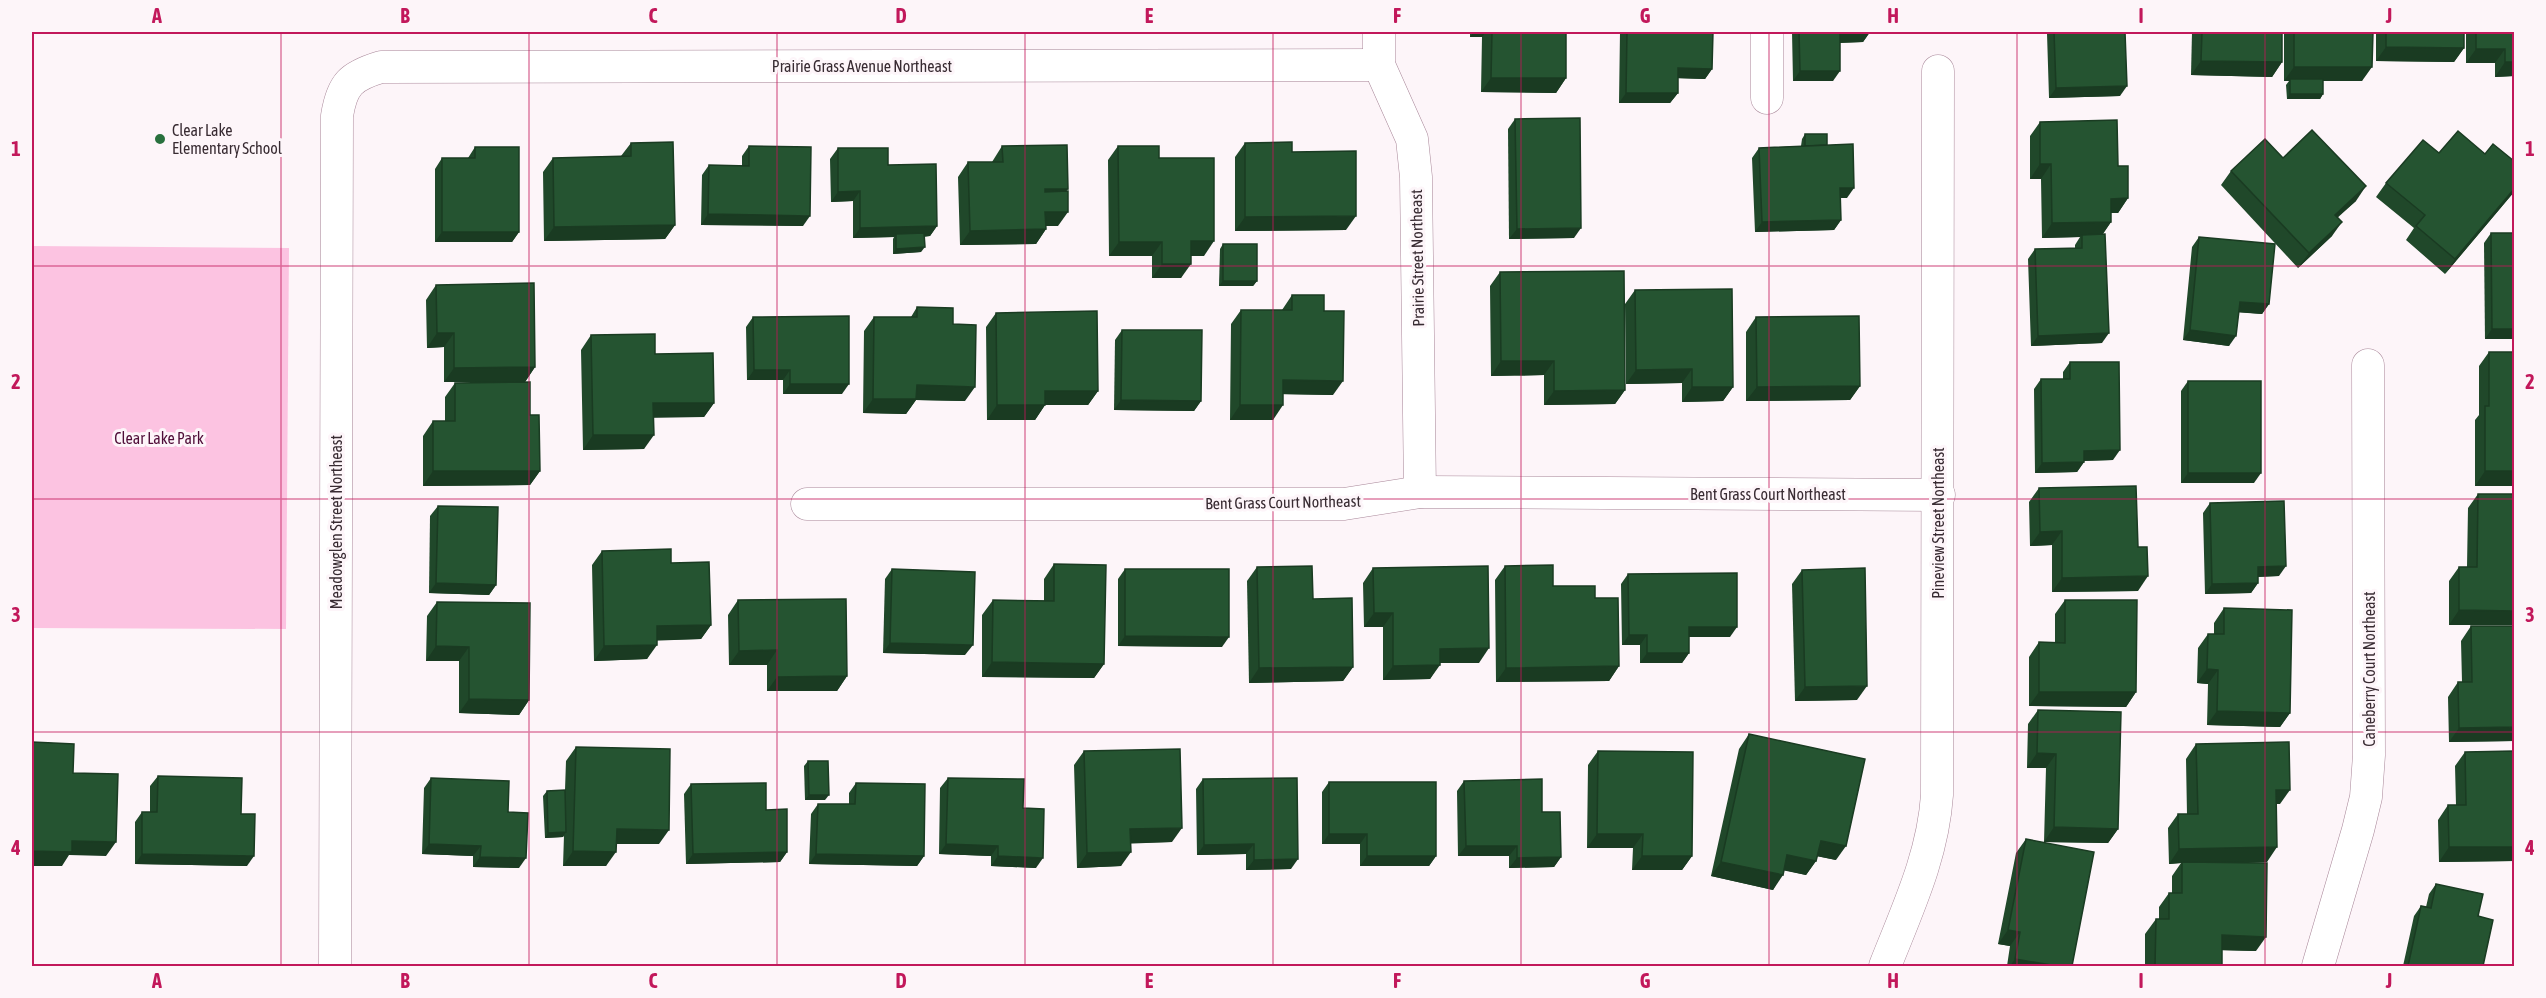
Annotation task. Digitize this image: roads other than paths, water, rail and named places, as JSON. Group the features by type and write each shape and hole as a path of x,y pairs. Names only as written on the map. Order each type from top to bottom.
{"street":[{"name":"Prairie Street Northeast","path":"1379,32 1379,65 1412,139 1416,177 1420,492"},
{"path":"1767,32 1767,98"},
{"name":"Prairie Grass Avenue Northeast","path":"350,81 362,73 381,67 1379,65"},
{"name":"Pineview Street Northeast","path":"1885,966 1923,868 1934,829 1939,495 1938,71"},
{"name":"Meadowglen Street Northeast","path":"335,966 338,116 340,97 350,81"},
{"name":"Caneberry Court Northeast","path":"2318,966 2358,830 2369,755 2368,365"},
{"name":"Bent Grass Court Northeast","path":"807,504 1344,504 1420,492 1939,495"}],"place":[{"name":"Clear Lake Elementary School","path":"160,139"}],"park label":[{"name":"Clear Lake Park","path":"159,438"}]}
